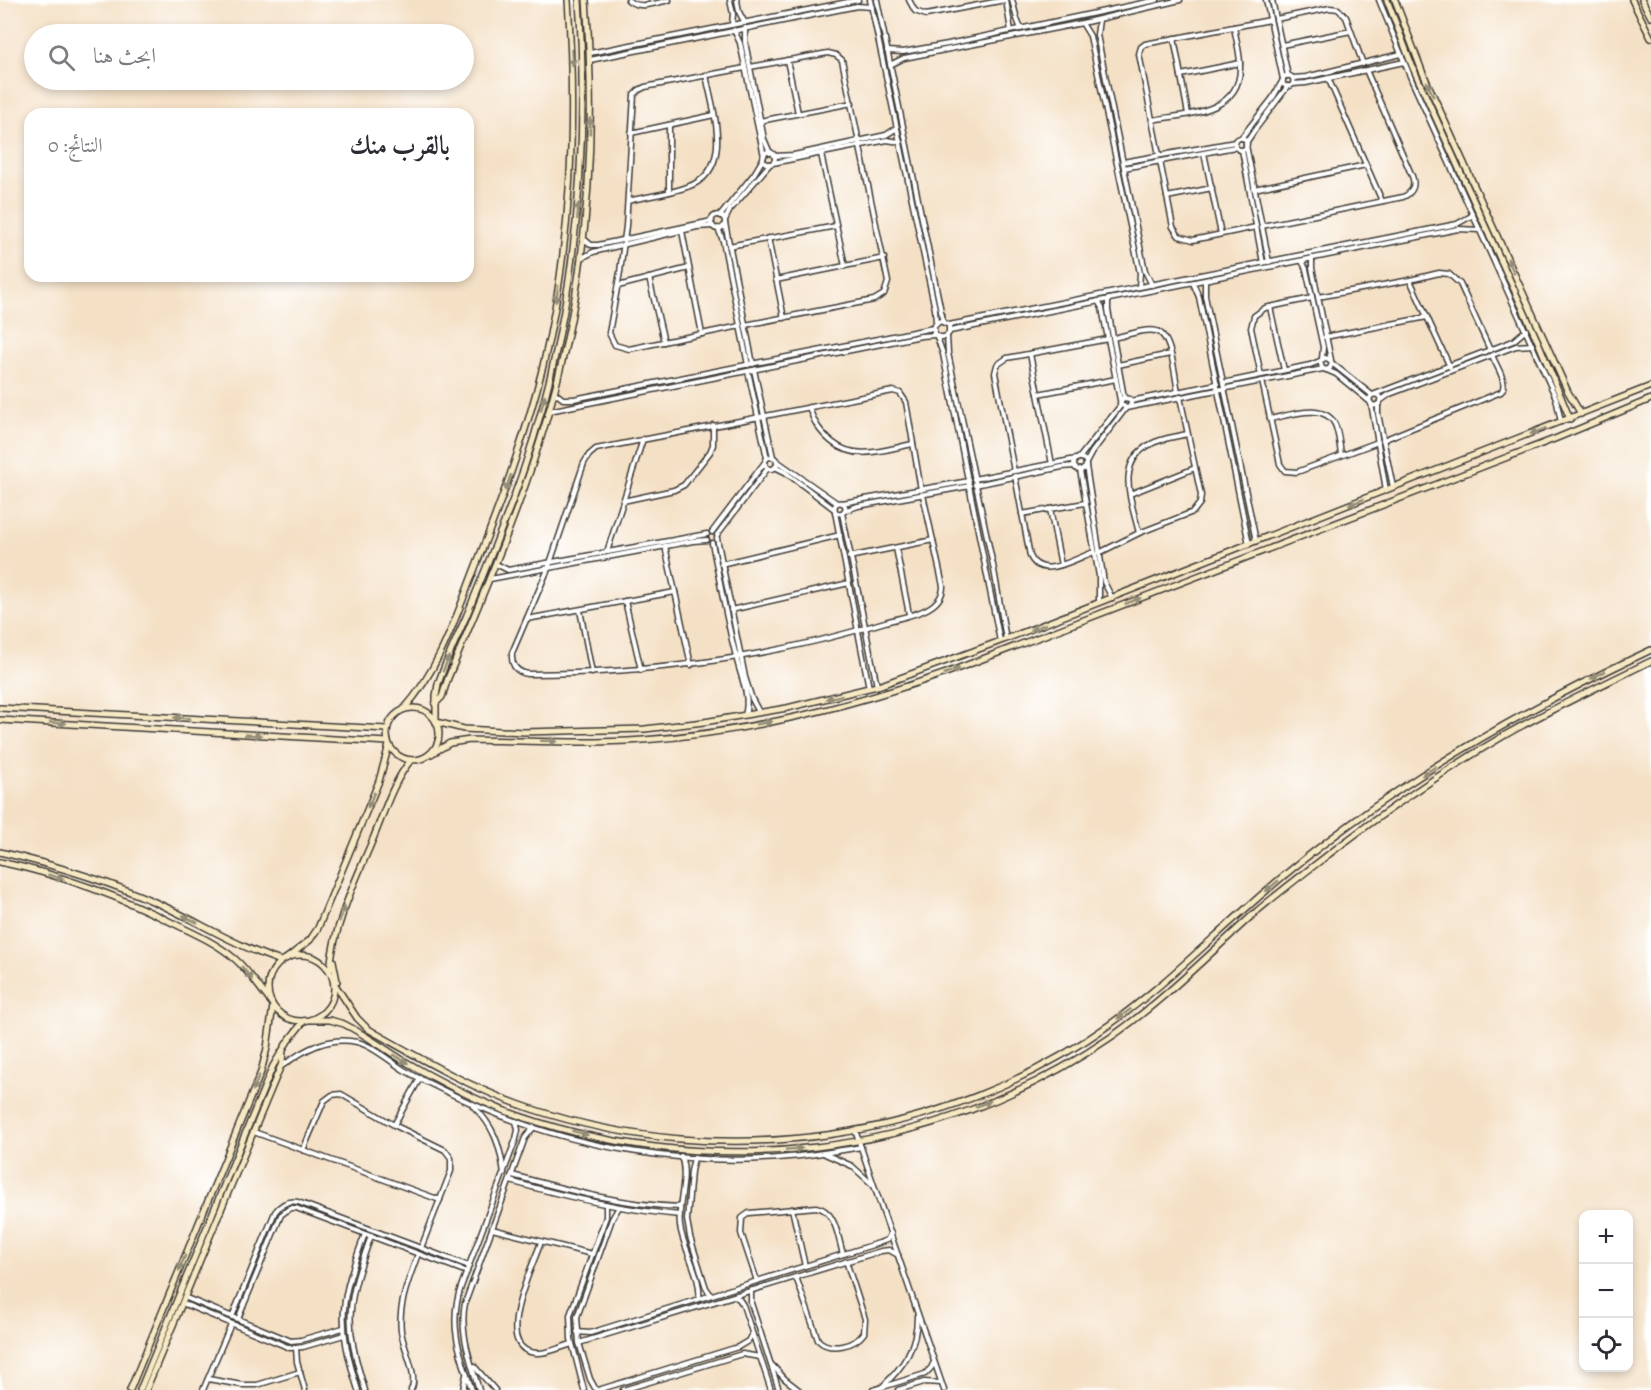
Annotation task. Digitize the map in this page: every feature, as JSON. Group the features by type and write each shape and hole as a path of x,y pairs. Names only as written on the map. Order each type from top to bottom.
{"street":[{"path":"130,1390 261,1072 266,1053 272,1004 268,989 270,976 284,959 310,940 318,928 379,781 388,744 387,729 393,717 404,709 424,685 434,666 503,496 526,427 543,364 558,287 570,186 573,64 568,0"},
{"path":"431,754 437,746 439,736 435,704 440,678 522,474 556,356 575,247 583,133 579,0"},
{"path":"435,704 443,695 523,493 549,411 566,343 584,238 590,153 590,57 586,0"},
{"path":"628,0 637,5 669,0"},
{"path":"718,228 723,227 730,210 771,163 772,154 765,143 748,67 740,41 733,28 730,0"},
{"path":"736,0 745,25 748,67 765,162 771,163 821,154 889,134 897,128"},
{"path":"590,57 842,6 858,0"},
{"path":"870,0 935,309 936,336 956,402"},
{"path":"877,0 943,321 949,325 1098,301 1191,283 1457,224 1473,215"},
{"path":"909,0 915,11 922,15 1006,0 1011,31"},
{"path":"974,0 975,6"},
{"path":"1012,0 1021,29"},
{"path":"1126,7 1128,0"},
{"path":"890,65 904,58 1011,31 1156,0"},
{"path":"887,51 903,52 949,47 1082,23 1180,0"},
{"path":"1266,0 1284,85 1404,62"},
{"path":"1242,150 1254,131 1291,85 1272,0"},
{"path":"1379,0 1404,62 1556,398 1561,423"},
{"path":"1387,0 1413,68 1539,344 1570,419"},
{"path":"1395,0 1422,71 1568,392 1581,414"},
{"path":"1632,0 1651,38"},
{"path":"1642,0 1651,17"},
{"path":"842,6 872,7"},
{"path":"1276,19 1334,8 1344,13 1364,64"},
{"path":"1099,19 1097,35 1144,271 1152,285"},
{"path":"1159,156 1140,49 1145,44 1270,20"},
{"path":"1082,23 1090,33 1140,273 1139,288"},
{"path":"1152,120 1210,110 1228,98 1238,81 1240,63 1234,27"},
{"path":"1282,45 1351,31"},
{"path":"1174,38 1188,114"},
{"path":"880,46 886,45"},
{"path":"828,52 836,55 844,64 888,286 884,294 878,298 629,349 619,348 612,342 609,333 624,242 632,99 639,90 748,67 828,52"},
{"path":"1124,168 1204,153 1235,144 1272,99 1283,80 1290,77 1306,77 1401,54"},
{"path":"787,60 798,113"},
{"path":"1181,75 1240,63"},
{"path":"1262,226 1406,196 1412,190 1413,180 1366,70"},
{"path":"628,201 694,184 711,168 718,145 706,75"},
{"path":"1328,78 1382,201"},
{"path":"760,121 852,103"},
{"path":"1106,110 1112,108"},
{"path":"573,115 578,118 583,115"},
{"path":"631,133 714,115"},
{"path":"669,125 669,192"},
{"path":"572,132 578,130 583,133"},
{"path":"1241,138 1246,144 1269,264"},
{"path":"584,238 588,243 595,245 624,242 712,223 757,171 763,157 772,154 794,155 887,140 900,142"},
{"path":"1123,162 1235,144 1242,150 1263,263"},
{"path":"1204,153 1221,234"},
{"path":"821,154 845,266"},
{"path":"1160,161 1173,227 1179,236 1193,240 1256,227"},
{"path":"1254,189 1366,165"},
{"path":"1167,197 1212,188"},
{"path":"720,216 725,222 768,468"},
{"path":"916,222 923,221"},
{"path":"581,259 593,252 624,242 712,223"},
{"path":"712,223 718,228 723,241 743,326"},
{"path":"1130,226 1136,225"},
{"path":"729,246 836,226"},
{"path":"950,331 1152,285 1263,263 1302,261 1462,229 1480,230"},
{"path":"1488,233 1495,230"},
{"path":"682,231 702,334"},
{"path":"768,238 784,318"},
{"path":"776,280 884,258"},
{"path":"1312,258 1315,298 1323,347 1320,365 1370,402 1379,402 1390,394 1491,353 1516,339 1526,330"},
{"path":"1124,397 1131,401 1218,390 1330,368 1331,361 1315,298 1302,261"},
{"path":"618,286 689,268"},
{"path":"1261,375 1251,324 1257,312 1270,307 1439,273 1454,277 1460,284 1504,383 1504,388 1501,392 1383,440"},
{"path":"649,278 664,342"},
{"path":"1188,278 1199,297 1249,544"},
{"path":"1205,280 1205,296 1214,343 1256,541"},
{"path":"1410,280 1450,367"},
{"path":"1108,299 1110,338 1120,403 1127,408 1217,384"},
{"path":"1074,466 1124,397 1118,364 1098,301"},
{"path":"1270,307 1284,370"},
{"path":"1325,338 1427,317"},
{"path":"813,356 943,321"},
{"path":"949,325 948,353 956,402 983,549 1003,640"},
{"path":"1149,331 1158,332 1166,338 1201,499 1196,510 1097,552 1060,565 1043,568 1032,561 995,369 1003,359 1110,338 1149,331"},
{"path":"554,392 563,399 574,399 921,336 941,338 947,336"},
{"path":"1209,344 1214,343"},
{"path":"1390,489 1370,402 1374,394 1491,353 1520,345 1532,345"},
{"path":"1030,354 1053,464"},
{"path":"1118,364 1170,354"},
{"path":"1223,383 1327,358 1339,370 1378,396 1390,489"},
{"path":"751,367 775,459 775,467"},
{"path":"549,411 694,378"},
{"path":"1038,394 1116,379"},
{"path":"1262,381 1280,464 1285,471 1293,473 1378,442"},
{"path":"404,709 419,708 429,713 436,721 458,729 513,732 616,730 704,722 759,713 877,686 1071,614 1651,387"},
{"path":"890,391 897,392 905,399 921,492 943,586 938,602 931,607 859,630 739,658 691,665 592,673 528,674 516,669 512,653 548,569 586,459 592,452 603,447 764,416 890,391"},
{"path":"0,720 388,744 398,755 411,760 421,759 443,746 470,740 617,741 707,732 787,718 885,694 946,673 1557,438 1651,399"},
{"path":"1080,470 1131,401"},
{"path":"809,407 814,423 820,432 838,447 849,452 861,454 913,444"},
{"path":"1270,419 1312,411 1324,413 1336,427 1341,455"},
{"path":"623,501 674,490 684,485 710,452 713,445 713,426"},
{"path":"1139,533 1127,481 1128,469 1140,452 1152,443 1187,434"},
{"path":"607,552 643,439"},
{"path":"1231,450 1236,448"},
{"path":"1471,457 1471,463 1475,468"},
{"path":"766,460 775,459 845,507 843,512 849,557 877,686"},
{"path":"1041,469 1053,464 1084,459 1094,520 1100,581 1099,602"},
{"path":"745,715 747,706 745,687 712,543 715,535 766,460"},
{"path":"1451,465 1456,469 1455,476"},
{"path":"869,688 835,510 840,503 921,492 1041,469 1074,466 1080,470 1089,522 1104,582 1112,598"},
{"path":"746,491 768,468 775,467 835,510 843,512 858,506 921,492"},
{"path":"1130,494 1195,468"},
{"path":"972,483 989,548 1003,640"},
{"path":"1238,485 1244,483"},
{"path":"1022,514 1085,503"},
{"path":"1050,509 1060,565"},
{"path":"1089,522 1094,520"},
{"path":"486,566 508,570 707,534 715,535"},
{"path":"707,534 707,540"},
{"path":"715,535 739,658 759,713"},
{"path":"722,564 840,535"},
{"path":"490,579 696,540 707,540 712,543"},
{"path":"849,557 933,540"},
{"path":"665,546 691,665"},
{"path":"896,548 909,614"},
{"path":"983,549 989,548"},
{"path":"731,610 849,583"},
{"path":"527,620 675,592"},
{"path":"625,601 641,670"},
{"path":"1091,606 1091,612 1096,616"},
{"path":"580,610 592,673"},
{"path":"1071,614 1075,618 1075,623"},
{"path":"334,983 357,1018 368,1029 443,1071 492,1094 538,1111 598,1126 653,1136 716,1142 783,1140 889,1124 989,1091 1081,1043 1158,987 1283,877 1387,799 1516,717 1651,650"},
{"path":"279,1068 299,1053 317,1044 346,1041 369,1043 383,1048 441,1082 503,1110 609,1140 663,1148 749,1152 822,1147 892,1134 936,1122 973,1109 1041,1079 1077,1059 1147,1010 1268,903 1392,807 1446,771 1561,704 1651,661"},
{"path":"0,708 387,729"},
{"path":"726,718 725,725 728,729"},
{"path":"704,722 709,726 707,732"},
{"path":"345,727 345,740"},
{"path":"470,740 471,730"},
{"path":"512,741 513,732"},
{"path":"140,1390 277,1058 307,1021 327,1009 334,997 334,983 330,970 332,951 346,905 388,802 399,778 411,760"},
{"path":"0,852 52,865 118,887 191,919 254,951 284,959 298,955 310,956 330,970"},
{"path":"0,862 61,878 146,910 223,950 237,961 286,1018 339,1022 420,1078 471,1103 534,1127 607,1147 695,1157 765,1159 861,1147"},
{"path":"223,950 231,940"},
{"path":"332,951 334,969 342,994"},
{"path":"383,1048 388,1041"},
{"path":"146,1390 279,1068 283,1049"},
{"path":"266,1053 277,1058"},
{"path":"394,1125 420,1078"},
{"path":"303,1150 322,1104 329,1096 336,1094 346,1096 394,1125 443,1148 450,1155 451,1171 421,1248"},
{"path":"471,1103 483,1115 495,1133 504,1174"},
{"path":"472,1390 457,1344 454,1323 457,1301 518,1136 516,1121"},
{"path":"889,1124 892,1134"},
{"path":"479,1390 464,1329 464,1310 525,1138 534,1127"},
{"path":"855,1130 944,1390"},
{"path":"253,1132 440,1200"},
{"path":"518,1136 522,1135 525,1138"},
{"path":"821,1153 852,1166 876,1190"},
{"path":"681,1156 684,1166 680,1207 681,1232 699,1290 699,1299"},
{"path":"695,1157 691,1167 687,1226 706,1288 711,1295"},
{"path":"684,1166 691,1167"},
{"path":"512,1175 598,1196 680,1207"},
{"path":"510,1181 564,1196 619,1207 680,1215"},
{"path":"232,1317 277,1210 289,1202 298,1202 469,1266"},
{"path":"584,1390 569,1328 570,1315 607,1213 606,1204"},
{"path":"619,1207 613,1215 578,1311 579,1343 590,1379 597,1390 747,1349 760,1357"},
{"path":"757,1281 741,1233 742,1218 749,1213 816,1207 827,1211 832,1218 843,1254"},
{"path":"238,1319 282,1213 290,1208 296,1208 466,1272"},
{"path":"792,1209 804,1266"},
{"path":"607,1213 613,1215"},
{"path":"331,1221 333,1215"},
{"path":"492,1229 592,1254"},
{"path":"268,1231 274,1233"},
{"path":"577,1332 590,1333 879,1243 887,1239 891,1233"},
{"path":"358,1390 348,1358 343,1328 343,1306 348,1282 365,1234"},
{"path":"364,1390 352,1348 350,1307 354,1284 371,1236"},
{"path":"398,1246 400,1240"},
{"path":"542,1242 515,1314 514,1327 525,1349 537,1354 572,1344"},
{"path":"879,1243 882,1246 881,1251"},
{"path":"579,1343 881,1251 889,1250 898,1255"},
{"path":"411,1390 414,1378 403,1343 400,1313 405,1290 418,1254"},
{"path":"439,1262 442,1256"},
{"path":"796,1277 818,1341 831,1347 854,1342 863,1335 866,1325 846,1261"},
{"path":"752,1290 750,1300 778,1390"},
{"path":"733,1296 742,1303 771,1390"},
{"path":"183,1300 295,1341 343,1328"},
{"path":"183,1300 231,1324 286,1347 296,1348 344,1335"},
{"path":"742,1303 750,1300"},
{"path":"343,1306 350,1307"},
{"path":"882,1387 901,1368 912,1350 917,1330 917,1312"},
{"path":"202,1390 231,1324"},
{"path":"255,1333 258,1327"},
{"path":"747,1349 752,1334"},
{"path":"296,1348 305,1390"},
{"path":"623,1390 747,1349"},
{"path":"769,1360 784,1379 799,1390"},
{"path":"873,1390 925,1374 934,1361"},
{"path":"471,1363 495,1390"},
{"path":"207,1379 257,1385 300,1372"},
{"path":"463,1390 466,1374"},
{"path":"925,1374 926,1381"},
{"path":"643,1376 645,1383"},
{"path":"898,1390 926,1381 941,1383"}]}
